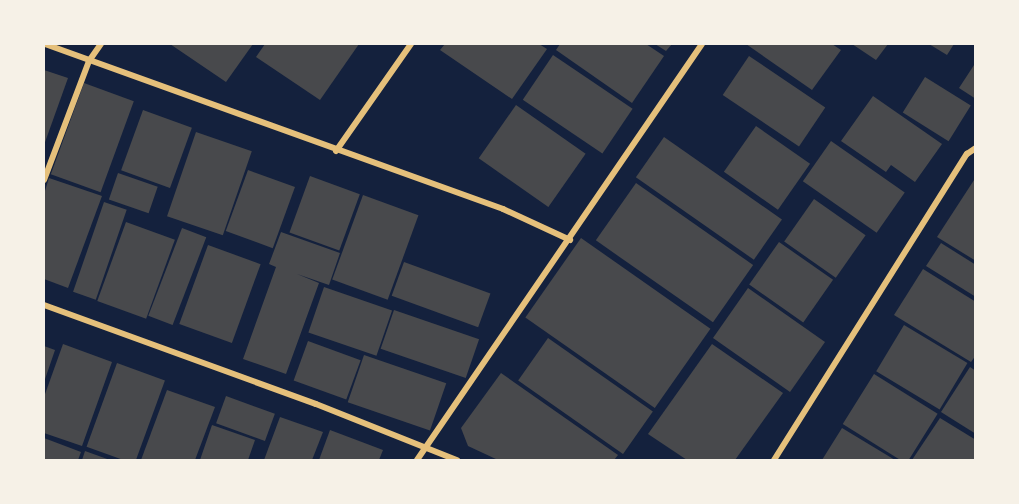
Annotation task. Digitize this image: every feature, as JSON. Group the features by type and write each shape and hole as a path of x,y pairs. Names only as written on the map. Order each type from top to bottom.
{"street":[{"path":"45,44 336,151 502,209 570,240"},
{"path":"44,180 89,61 101,44"},
{"path":"336,151 411,44"},
{"path":"417,460 570,240 702,44"},
{"path":"774,460 967,154 975,148"},
{"path":"44,305 316,404 457,460"}],"building":[{"path":"170,44 253,44 226,82"},
{"path":"265,44 359,44 320,100 256,57"},
{"path":"445,44 539,44 547,49 512,99 440,50"},
{"path":"560,44 646,44 664,56 632,103 556,50"},
{"path":"655,44 672,44 666,51"},
{"path":"746,44 832,44 841,50 812,90"},
{"path":"852,44 888,44 876,60"},
{"path":"929,44 954,44 947,55"},
{"path":"553,55 633,109 602,153 523,100"},
{"path":"749,56 825,107 799,146 723,95"},
{"path":"976,62 976,99 959,88"},
{"path":"44,70 68,78 44,145"},
{"path":"925,77 971,106 949,141 903,113"},
{"path":"84,83 134,101 101,192 51,174"},
{"path":"873,96 942,144 915,182 891,165 886,172 841,141"},
{"path":"516,105 586,154 548,207 479,158"},
{"path":"143,110 192,128 170,188 121,170"},
{"path":"756,126 810,164 778,210 724,172"},
{"path":"196,132 252,151 223,235 167,216"},
{"path":"664,137 782,220 754,260 636,177"},
{"path":"831,141 905,193 877,233 803,181"},
{"path":"248,170 295,187 273,248 226,231"},
{"path":"118,173 158,187 149,213 109,199"},
{"path":"310,176 360,194 339,251 289,232"},
{"path":"976,177 976,261 937,237"},
{"path":"49,178 102,196 68,288 44,279 44,194"},
{"path":"636,183 753,265 713,322 596,240"},
{"path":"363,195 418,215 388,300 332,280"},
{"path":"814,199 866,235 836,278 784,242"},
{"path":"104,202 127,210 96,300 73,292"},
{"path":"126,222 175,240 146,319 97,301"},
{"path":"182,228 206,237 173,325 148,316"},
{"path":"281,232 340,253 329,285 297,274 319,283 286,374 243,359 276,267 269,264"},
{"path":"581,238 710,329 655,408 525,317"},
{"path":"779,242 833,280 803,322 749,285"},
{"path":"941,243 976,265 976,297 926,266"},
{"path":"208,245 261,264 232,343 179,324"},
{"path":"404,262 490,293 478,327 392,296"},
{"path":"923,269 976,302 976,355 971,362 894,315"},
{"path":"324,287 392,310 376,356 308,332"},
{"path":"748,288 825,342 790,392 713,338"},
{"path":"394,310 479,339 466,378 381,349"},
{"path":"904,325 967,363 940,409 876,371"},
{"path":"548,338 653,411 623,454 518,381"},
{"path":"308,341 361,360 346,400 294,380"},
{"path":"63,344 112,362 82,446 44,433 44,397"},
{"path":"712,344 783,393 735,460 687,460 648,434"},
{"path":"44,346 55,350 44,382"},
{"path":"364,355 446,383 430,431 348,402"},
{"path":"117,363 165,380 136,460 123,460 87,447"},
{"path":"970,367 976,371 976,434 941,412"},
{"path":"501,373 618,455 614,460 498,460 468,446 461,428"},
{"path":"874,374 938,414 909,460 900,460 843,424"},
{"path":"167,390 215,407 195,460 141,460"},
{"path":"226,396 275,414 265,441 216,423"},
{"path":"280,417 323,432 312,460 264,460"},
{"path":"940,418 976,440 976,460 912,460"},
{"path":"212,425 255,440 248,460 200,460"},
{"path":"842,428 895,460 822,460"},
{"path":"330,430 383,450 379,460 319,460"},
{"path":"44,438 81,452 78,460 44,460"},
{"path":"85,451 110,460 82,460"}]}
